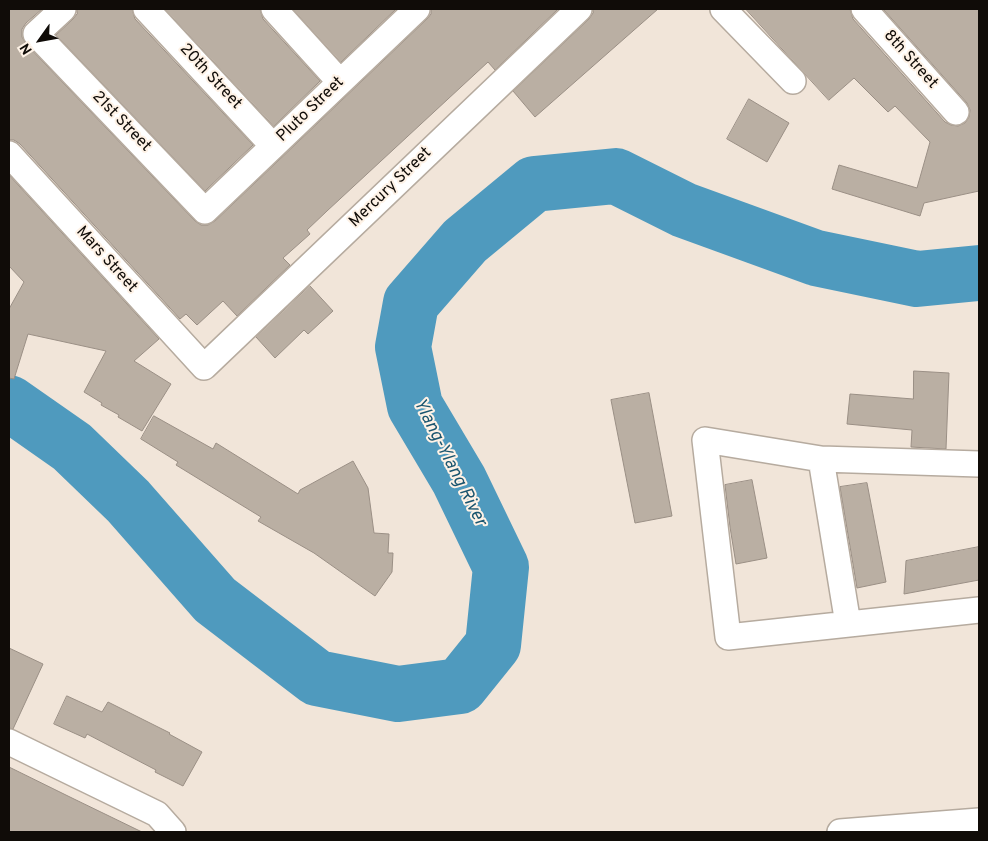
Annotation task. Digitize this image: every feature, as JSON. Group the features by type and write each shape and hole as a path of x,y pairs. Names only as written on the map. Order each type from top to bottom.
{"street":[{"name":"21st Street","path":"62,9 36,34 205,211"},
{"name":"20th Street","path":"146,9 273,146"},
{"path":"274,9 340,82"},
{"name":"Mercury Street","path":"204,367 579,9"},
{"name":"8th Street","path":"864,9 956,112"},
{"path":"730,11 793,81"},
{"name":"Pluto Street","path":"205,211 340,82 409,12"},
{"name":"Mars Street","path":"9,154 204,367"},
{"path":"979,464 821,459 705,440 728,637 979,610"},
{"path":"821,459 848,624"},
{"path":"9,742 157,814 173,832"},
{"path":"840,832 979,821"}],"building":[{"path":"9,9 42,9 22,29 22,37 26,44 195,221 201,225 208,225 215,221 427,19 431,14 431,9 558,9 495,70 488,62 307,230 310,234 283,258 290,265 237,316 223,301 197,325 186,314 180,319 20,144 14,140 9,140"},
{"path":"77,9 132,9 135,19 253,145 205,191 56,35 73,19 77,14"},
{"path":"165,9 260,9 263,19 320,81 274,126"},
{"path":"293,9 396,9 341,62"},
{"path":"593,9 658,9 535,117 513,91 589,19"},
{"path":"746,9 850,9 853,19 945,122 958,126 965,123 969,117 970,110 967,103 883,9 979,9 979,191 924,203 920,216 832,189 839,165 917,188 930,142 895,106 888,112 854,78 829,100"},
{"path":"749,99 789,123 767,162 727,139"},
{"path":"9,175 159,339 134,361 171,384 142,431 118,417 119,415 101,405 102,403 84,392 106,351 28,334 14,379 9,378 9,309 24,282 9,266"},
{"path":"310,286 333,311 308,334 304,330 275,358 256,337"},
{"path":"914,371 949,373 946,449 911,447 912,430 847,424 850,394 913,399"},
{"path":"649,393 672,516 635,523 611,400"},
{"path":"154,416 213,449 216,443 298,494 300,490 353,461 368,488 374,533 389,534 388,553 393,553 392,572 375,596 314,553 258,521 261,517 176,465 178,462 141,439"},
{"path":"752,480 767,558 736,564 725,485"},
{"path":"867,483 886,582 857,588 840,487"},
{"path":"979,547 979,580 904,594 906,561"},
{"path":"9,648 43,664 13,729 9,728"},
{"path":"67,696 102,712 108,702 170,733 202,752 183,786 87,734 85,738 54,724"},
{"path":"9,767 74,799 142,832 9,832"}],"waterway":[{"name":"Ylang-Ylang River","path":"9,403 72,447 128,501 215,600 317,678 398,694 460,686 493,645 501,567 459,480 415,406 403,347 411,303 465,241 534,184 616,176 684,210 816,258 917,279 979,273"}]}
